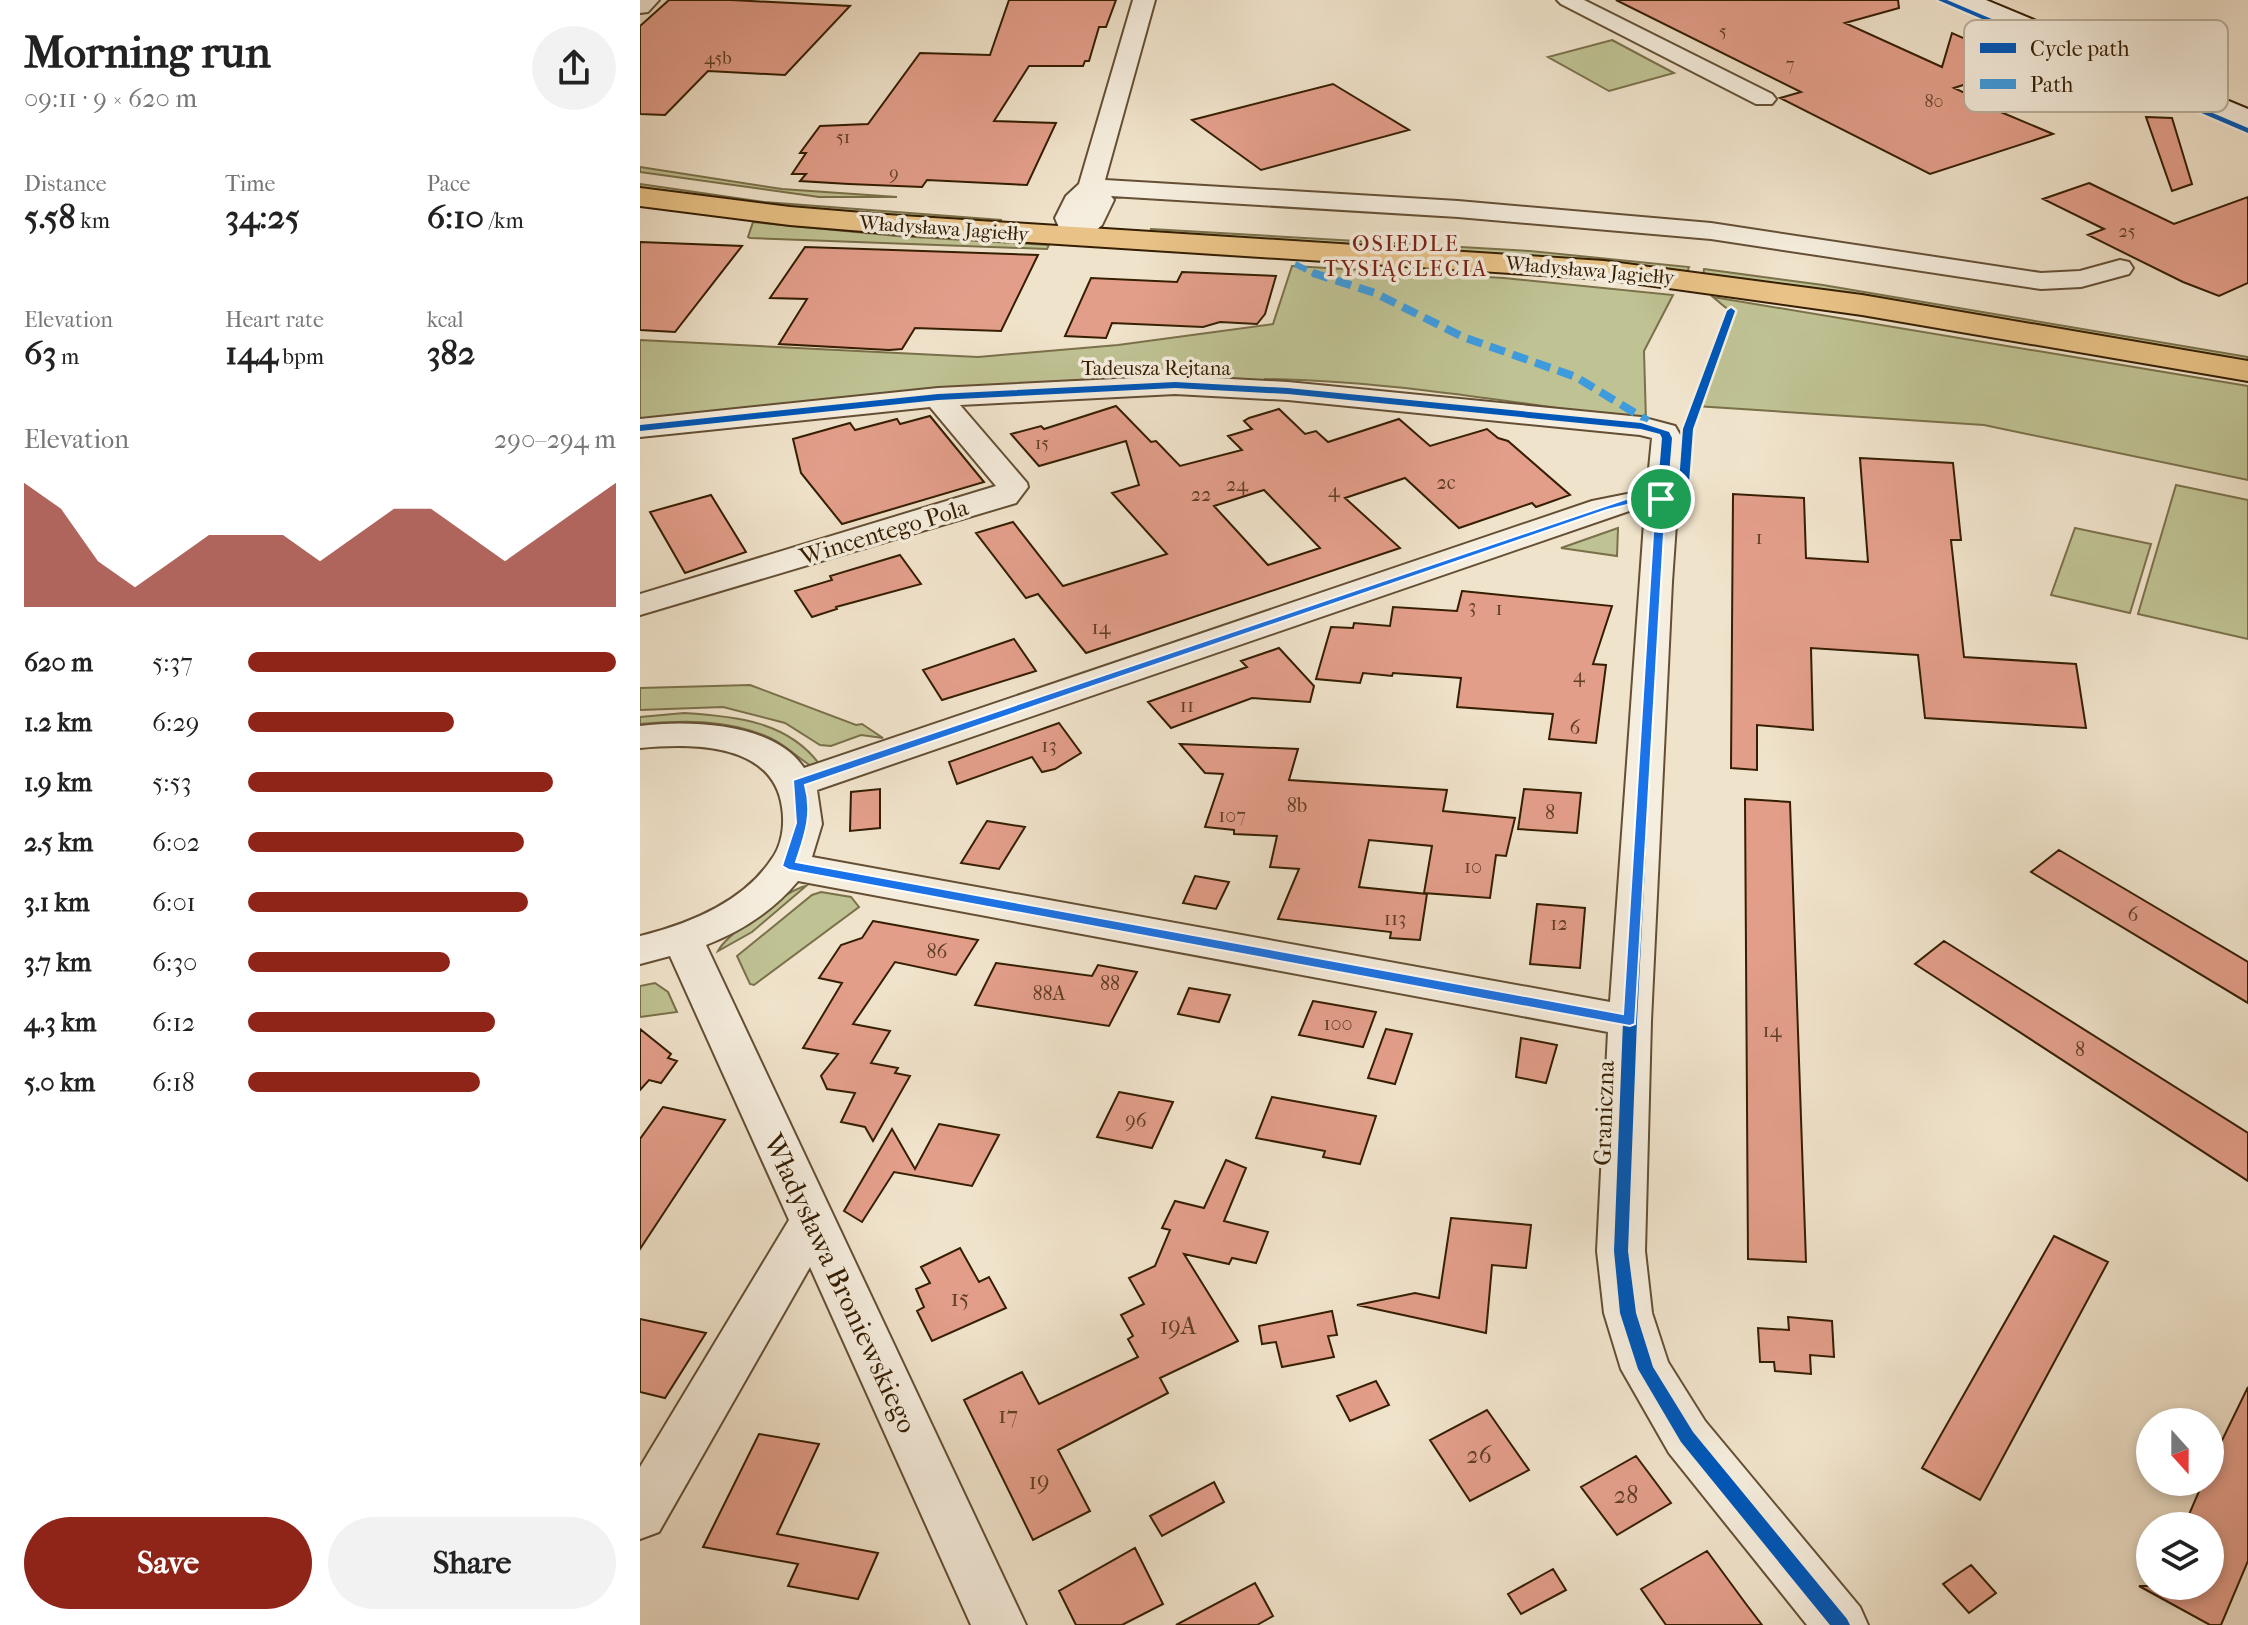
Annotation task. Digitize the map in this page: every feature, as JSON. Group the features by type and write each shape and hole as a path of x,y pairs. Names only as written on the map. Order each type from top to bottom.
{"main road":[{"name":"Władysława Jagiełły","path":"640,178 825,203 1676,277 1862,305 2248,371"},
{"name":"Władysława Jagiełły","path":"640,197 820,219 1079,225 1491,243 1645,256 1789,274 2248,350"}],"street":[{"path":"640,7 648,0"},
{"path":"1091,187 1144,0"},
{"path":"1568,0 1764,99"},
{"path":"1965,0 2013,20"},
{"path":"2228,111 2248,119"},
{"path":"1079,225 1101,200 1091,187"},
{"path":"1091,187 1620,222 1799,243 2041,281 2081,279 2120,268"},
{"name":"Tadeusza Rejtana","path":"640,428 938,397 1175,385 1274,390 1641,426 1658,429 1667,438"},
{"name":"Wincentego Pola","path":"640,605 1005,496 1012,487 1011,483 938,397"},
{"name":"Graniczna","path":"1667,438 1630,1021 1621,1251 1628,1313 1646,1369 1687,1437 1841,1625"},
{"path":"798,783 1603,508 1635,500 1661,499"},
{"path":"640,737 693,734 729,739 775,758 798,783 803,801 803,823 789,866 772,886 747,907 661,945"},
{"path":"789,866 1630,1021"},
{"name":"Władysława Broniewskiego","path":"661,945 812,1222 999,1625"},
{"path":"640,1515 812,1222"}],"green space":[{"path":"1612,40 1674,73 1609,91 1548,57"},
{"path":"640,167 782,189 897,197 819,197 640,172"},
{"path":"640,184 764,202 1001,220 1000,227 907,221 640,191"},
{"path":"753,222 897,236 1049,245 1047,249 750,238"},
{"path":"1151,229 1530,251 1689,267 1687,273 1150,235"},
{"path":"1292,266 1504,278 1673,295 1644,351 1646,421 1408,388 1265,379 1263,383 640,423 640,340 978,357 1118,345 1273,324"},
{"path":"1704,269 1823,285 2248,357 2248,365 1703,276"},
{"path":"1713,297 2248,386 2248,480 1984,425 1696,406 1731,312"},
{"path":"2176,485 2248,500 2248,639 2138,614"},
{"path":"1618,528 1617,556 1561,548"},
{"path":"2075,528 2151,544 2130,613 2051,595"},
{"path":"750,685 856,725 862,724 883,738 861,735 831,746 820,745 785,723 723,707 640,710 640,688"},
{"path":"684,713 741,719 776,730 807,750 820,765 811,766 775,741 739,727 690,722 640,724 640,717"},
{"path":"806,886 752,932 718,951 759,914 786,895"},
{"path":"821,892 851,897 859,907 754,985 750,984 737,956 812,895"},
{"path":"655,983 668,992 677,1012 640,1017 640,986"}],"building":[{"path":"669,0 850,6 785,75 708,71 665,115 640,114 640,26"},
{"path":"1009,0 1116,0 1106,27 1099,27 1089,61 1085,61 1083,66 1029,66 994,121 1056,123 1027,185 927,180 922,187 849,184 800,181 806,174 792,174 806,153 800,153 820,126 868,124 920,53 990,55"},
{"path":"1616,0 1898,0 1899,8 1845,23 1942,67 1952,33 1964,38 1964,85 1954,88 1964,93 1964,112 2001,112 2053,134 1930,174 1780,98 1801,92"},
{"path":"1333,84 1409,130 1261,170 1192,120"},
{"path":"2146,117 2172,118 2192,184 2172,191"},
{"path":"2089,183 2174,224 2248,197 2248,283 2219,296 2183,282 2088,235 2104,229 2043,199"},
{"path":"640,242 742,246 675,332 640,330"},
{"path":"805,247 1038,255 1001,331 915,328 902,349 889,350 779,344 807,299 770,298"},
{"path":"1182,272 1276,276 1265,314 1257,324 1220,322 1203,327 1112,323 1106,338 1065,336 1091,278 1177,282"},
{"path":"1116,406 1180,466 1242,450 1228,436 1252,429 1244,421 1249,418 1279,409 1305,434 1316,431 1328,442 1399,419 1430,446 1487,429 1508,441 1570,495 1536,507 1532,503 1459,528 1405,478 1345,498 1400,548 1086,653 1038,594 1026,598 976,533 1013,522 1063,586 1167,554 1112,493 1139,485 1126,441 1039,466 1011,434 1041,426 1044,429","holes":["1264,490 1320,548 1268,565 1214,506"]},
{"path":"930,416 984,482 842,524 801,473 793,439 850,423 855,430 897,419 900,424"},
{"path":"1860,458 1953,463 1961,540 1951,540 1964,657 2076,664 2086,728 1925,718 1918,655 1811,648 1813,730 1757,725 1757,770 1731,768 1733,494 1804,498 1806,558 1868,562"},
{"path":"711,495 746,552 685,573 650,512"},
{"path":"900,555 921,584 836,607 812,617 795,591 832,580 830,576"},
{"path":"1462,591 1612,606 1593,664 1606,665 1596,743 1549,739 1553,714 1457,707 1461,678 1363,673 1360,683 1316,679 1331,627 1353,628 1354,623 1390,626 1393,607 1457,611"},
{"path":"1014,639 1036,671 942,700 923,670"},
{"path":"1279,648 1314,686 1310,702 1252,698 1171,728 1148,702 1247,667 1241,661"},
{"path":"1059,723 1081,753 1055,769 1042,772 1032,757 957,784 949,762"},
{"path":"1180,744 1298,749 1289,780 1447,790 1443,811 1515,818 1506,856 1496,855 1490,898 1424,893 1432,846 1369,840 1359,887 1427,894 1420,940 1390,938 1391,932 1278,919 1299,869 1270,867 1277,836 1234,834 1234,830 1205,827 1223,774 1205,773"},
{"path":"880,789 880,828 850,831 851,792"},
{"path":"1524,789 1581,793 1577,833 1518,829"},
{"path":"1745,799 1790,802 1806,1262 1748,1259"},
{"path":"987,821 1025,827 999,869 961,863"},
{"path":"2059,850 2248,962 2248,1003 2031,872"},
{"path":"1195,876 1229,882 1216,909 1183,903"},
{"path":"1537,904 1585,908 1580,968 1530,964"},
{"path":"873,921 978,940 956,975 895,962 853,1024 890,1031 871,1063 898,1068 895,1073 910,1076 873,1141 865,1127 841,1122 855,1093 827,1089 821,1076 838,1054 803,1048 842,983 819,978 841,945 862,938"},
{"path":"1944,941 2248,1133 2248,1181 1915,964"},
{"path":"996,963 1092,976 1098,965 1137,972 1109,1026 975,1005"},
{"path":"1189,988 1230,995 1219,1022 1178,1014"},
{"path":"1313,1001 1376,1012 1363,1047 1299,1035"},
{"path":"640,1029 671,1054 668,1058 677,1061 661,1083 649,1080 640,1090"},
{"path":"1386,1029 1412,1034 1395,1084 1368,1078"},
{"path":"1521,1038 1557,1045 1546,1083 1516,1077"},
{"path":"1119,1092 1173,1102 1152,1148 1097,1137"},
{"path":"1272,1097 1376,1116 1360,1164 1323,1157 1325,1151 1256,1138"},
{"path":"663,1107 725,1120 640,1249 640,1139"},
{"path":"939,1124 999,1135 972,1186 894,1172 862,1222 844,1211 892,1129 915,1169"},
{"path":"1226,1160 1246,1168 1224,1221 1268,1232 1256,1263 1232,1258 1229,1264 1184,1254 1238,1341 1160,1378 1168,1393 1058,1450 1090,1511 1033,1540 964,1400 1022,1372 1039,1404 1138,1357 1128,1339 1133,1336 1121,1315 1144,1304 1129,1278 1155,1266 1170,1230 1162,1228 1175,1201 1204,1208"},
{"path":"1451,1218 1531,1225 1526,1268 1492,1265 1486,1333 1357,1305 1415,1293 1439,1298"},
{"path":"2054,1236 2108,1262 1980,1500 1922,1468"},
{"path":"960,1248 979,1282 989,1277 1006,1308 932,1341 917,1311 924,1307 916,1289 930,1283 921,1267"},
{"path":"1332,1311 1337,1335 1328,1336 1334,1357 1282,1367 1276,1342 1262,1344 1259,1326"},
{"path":"1788,1317 1832,1321 1834,1357 1810,1355 1811,1374 1775,1371 1774,1362 1760,1362 1758,1328 1789,1330"},
{"path":"640,1319 706,1333 665,1398 640,1392"},
{"path":"1376,1381 1389,1405 1350,1421 1337,1396"},
{"path":"2248,1387 2248,1561 2221,1625 2210,1625 2164,1600 2224,1600 2224,1512 2190,1512 2197,1496 2224,1496 2224,1436"},
{"path":"1487,1410 1529,1470 1470,1501 1430,1440"},
{"path":"759,1434 819,1444 777,1534 878,1553 858,1599 788,1586 798,1564 703,1547"},
{"path":"1636,1456 1671,1503 1617,1535 1581,1487"},
{"path":"1214,1482 1224,1502 1162,1536 1150,1516"},
{"path":"1135,1548 1163,1604 1122,1625 1076,1625 1059,1591"},
{"path":"1707,1551 1762,1625 1666,1625 1641,1589"},
{"path":"1971,1565 1996,1593 1969,1613 1943,1584"},
{"path":"1553,1569 1566,1590 1521,1614 1508,1594"},
{"path":"1255,1583 1273,1616 1257,1625 1176,1625"}],"marked path":[{"path":"1295,264 1327,280 1375,293 1463,337 1576,377 1648,421"}],"cycle path":[{"path":"1941,0 1988,20"},
{"path":"2203,112 2248,131"},
{"path":"1682,509 1688,429 1731,311"},
{"path":"640,428 938,397 1175,385 1288,391 1641,426 1664,432 1667,438 1655,582 1630,1021 1621,1251 1628,1313 1646,1369 1687,1437 1841,1625"}],"district":[{"name":"OSIEDLE TYSIĄCLECIA","path":"1406,256"}],"route":[{"path":"1661,499 1630,1021 789,866 803,823 803,801 798,783 1603,508 1635,500 1661,499"}]}
